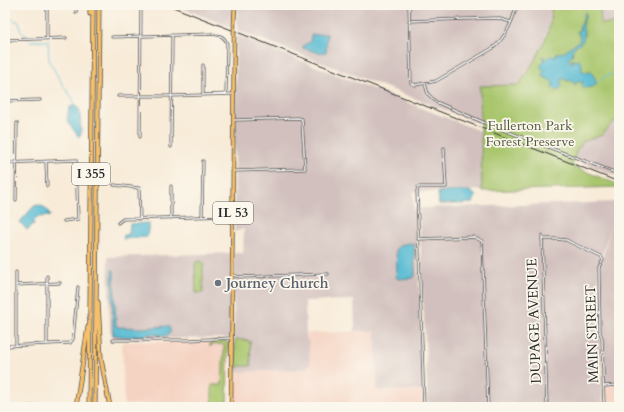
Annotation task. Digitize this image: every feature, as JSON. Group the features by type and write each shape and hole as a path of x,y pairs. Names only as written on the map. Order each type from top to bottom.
{"highway":[{"name":"I 355","path":"89,407 91,5"},
{"name":"I 355","path":"95,407 100,5"},
{"path":"96,269 101,359 110,407"},
{"path":"76,407 90,306"}],"main road":[{"name":"IL 53","path":"231,407 235,5"}],"street":[{"path":"47,5 47,39"},
{"path":"76,12 77,5"},
{"path":"140,137 141,5"},
{"path":"409,5 411,83 415,85 433,83 493,48 500,41 512,22 516,5"},
{"path":"410,21 496,18 512,22"},
{"path":"171,147 172,35"},
{"path":"112,37 219,35 225,38 227,44 226,94"},
{"path":"5,40 66,38"},
{"path":"203,95 204,65"},
{"path":"425,84 428,94 436,102 485,123 619,174"},
{"path":"118,96 140,97 234,94"},
{"path":"5,101 40,100"},
{"path":"233,171 305,169 302,119 234,120"},
{"path":"16,200 17,123"},
{"path":"424,407 417,191 418,188 446,187 444,148"},
{"path":"5,162 76,160 78,220 64,221"},
{"path":"202,217 203,161"},
{"path":"46,162 47,186"},
{"path":"114,185 139,188 140,219"},
{"path":"170,186 171,218"},
{"path":"118,223 122,220 233,216"},
{"name":"DUPAGE AVENUE","path":"542,235 547,407"},
{"path":"418,239 474,237 482,241 488,407"},
{"name":"MAIN STREET","path":"542,238 566,240 601,257 603,260 599,268 599,275 604,407"},
{"path":"16,272 16,345"},
{"path":"232,275 240,277 328,274"},
{"path":"46,344 47,276"},
{"path":"16,285 60,283"},
{"path":"5,346 70,343 72,341 78,286"},
{"path":"113,340 189,340 232,338"},
{"path":"604,386 619,385"},
{"path":"13,407 67,405"}],"shaded area":[{"path":"175,5 233,5 233,28"},
{"path":"237,5 552,5 549,25 542,45 532,66 519,85 480,87 481,124 237,30"},
{"path":"600,5 619,5 619,23 601,24"},
{"path":"236,35 480,131 482,190 413,192 414,209 416,209 423,390 377,390 375,331 355,331 354,300 305,301 306,337 309,342 310,363 306,369 234,372 234,253 243,253 244,229 234,232"},
{"path":"619,120 619,177 574,159 577,149 582,142 602,135 614,121 618,122"},
{"path":"619,202 619,385 604,385 603,337 601,332 600,268 612,223 598,268 603,407 428,407 419,208"},
{"path":"231,253 230,338 114,339 110,331 108,257"},
{"path":"375,331 377,390 423,390 423,407 234,407 234,372 306,369 310,363 309,342 306,337 306,333"},
{"path":"231,341 227,407 157,407 153,404 124,405 122,342"},
{"path":"604,386 619,386 619,407 605,407"}],"green space":[{"name":"Fullerton Park Forest Preserve","path":"552,5 600,5 601,24 619,23 619,120 618,122 614,121 602,135 582,142 581,146 577,149 572,166 619,185 619,187 482,191 480,86 519,85 533,64 545,40 550,24"},
{"path":"199,261 203,262 204,266 203,293 196,293 195,264"},
{"path":"237,339 250,341 251,366 238,366 238,368 235,366 235,341"},
{"path":"213,341 226,341 228,344 227,407 212,407 212,385 222,385 224,346 222,344 211,345 210,347 210,343"}],"water":[{"path":"586,12 583,26 583,41 573,48 572,56 568,59 572,64 571,59 575,61 579,60 582,64 582,71 591,72 595,78 596,84 592,87 583,88 583,82 577,82 574,84 572,80 568,81 562,78 562,85 559,90 553,87 552,85 554,84 550,80 542,76 544,71 541,65 544,61 542,56 546,59 551,56 555,57 557,53 566,51 569,47 579,42 580,35 577,31 581,29 579,28"},
{"path":"327,34 326,52 317,52 303,48 303,46 310,42 311,35"},
{"path":"74,105 80,112 81,135 79,137 67,121 69,108"},
{"path":"470,191 476,196 473,203 439,204 438,192"},
{"path":"38,205 46,209 50,216 37,217 34,220 34,224 27,230 20,222 34,206"},
{"path":"149,223 147,237 123,239 124,235 129,234 130,224"},
{"path":"410,243 414,244 415,276 413,278 398,279 396,277 396,249 400,245"},
{"path":"112,270 114,270 117,327 143,328 168,326 170,328 170,333 166,336 153,334 128,337 113,335"}],"waterway":[{"path":"5,16 19,22 21,32 29,37"},
{"path":"30,41 48,41 49,61 64,87 73,99 74,105"},
{"path":"597,83 602,78 619,71"}],"railway":[{"path":"168,5 619,182"}],"place":[{"name":"Journey Church","path":"218,283"}]}
